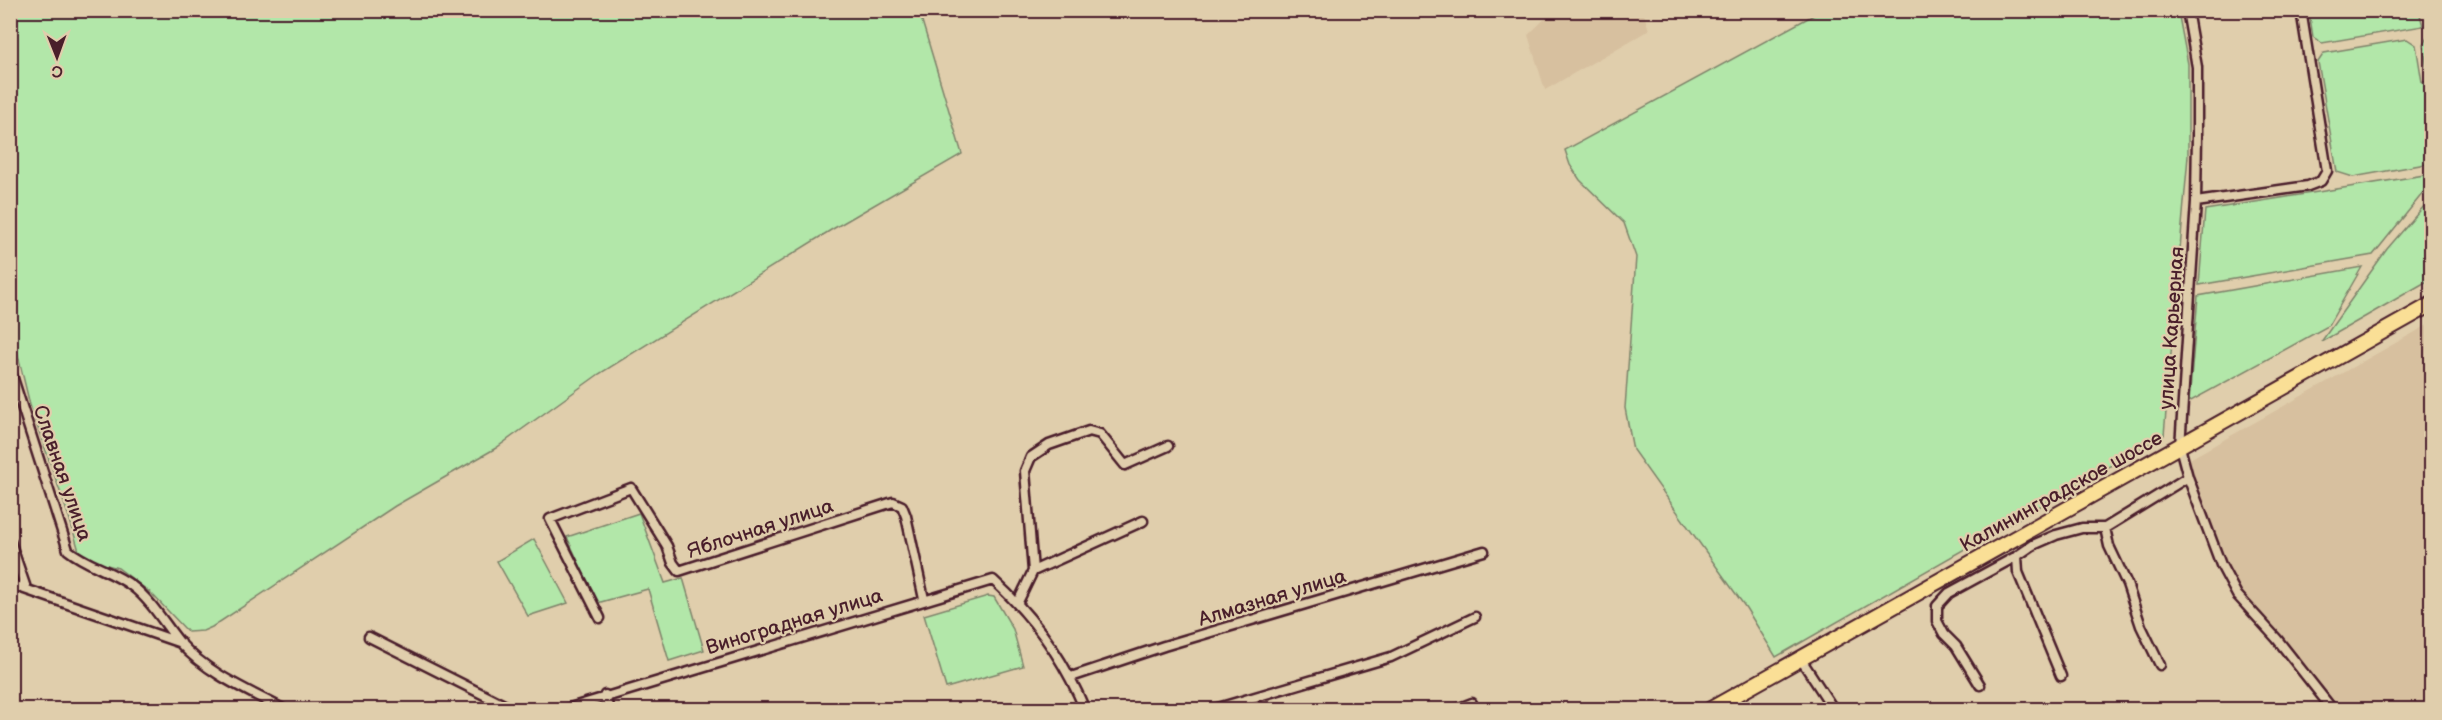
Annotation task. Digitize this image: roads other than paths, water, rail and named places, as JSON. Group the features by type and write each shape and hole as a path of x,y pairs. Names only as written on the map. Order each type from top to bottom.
{"main road":[{"name":"Калининградское шоссе","path":"1709,710 2432,304"}],"street":[{"name":"улица Карьерная","path":"2187,10 2197,67 2196,202 2180,447 2188,477 2220,565 2238,595 2277,639 2333,710"},
{"path":"2196,202 2308,186 2321,181 2327,171 2301,10"},
{"name":"Славная улица","path":"10,369 69,550 81,560 104,569 134,587 181,644"},
{"path":"1085,710 1071,677 1050,643 1018,602 1033,571 1025,471 1031,457 1049,445 1089,431 1100,435 1125,465 1168,446"},
{"path":"1980,685 1956,646 1944,634 1937,621 1937,606 1949,593 2055,535 2082,528 2105,528 2188,477"},
{"name":"Яблочная улица","path":"600,618 550,519 631,488 667,546 673,563 679,571 892,502 902,506 906,516 924,599"},
{"path":"1033,571 1143,521"},
{"path":"2105,528 2109,546 2127,584 2141,626 2160,665"},
{"path":"10,541 26,588"},
{"name":"Алмазная улица","path":"1071,677 1164,646 1484,551"},
{"path":"2017,556 2018,572 2061,676"},
{"name":"Виноградная улица","path":"563,710 605,695 993,580 1018,602"},
{"path":"10,584 181,644 205,665 232,683 285,710"},
{"path":"1211,710 1390,657 1475,617"},
{"path":"369,637 514,710"},
{"path":"1800,658 1834,710"},
{"path":"605,695 609,710"},
{"path":"1454,710 1473,704"}]}
